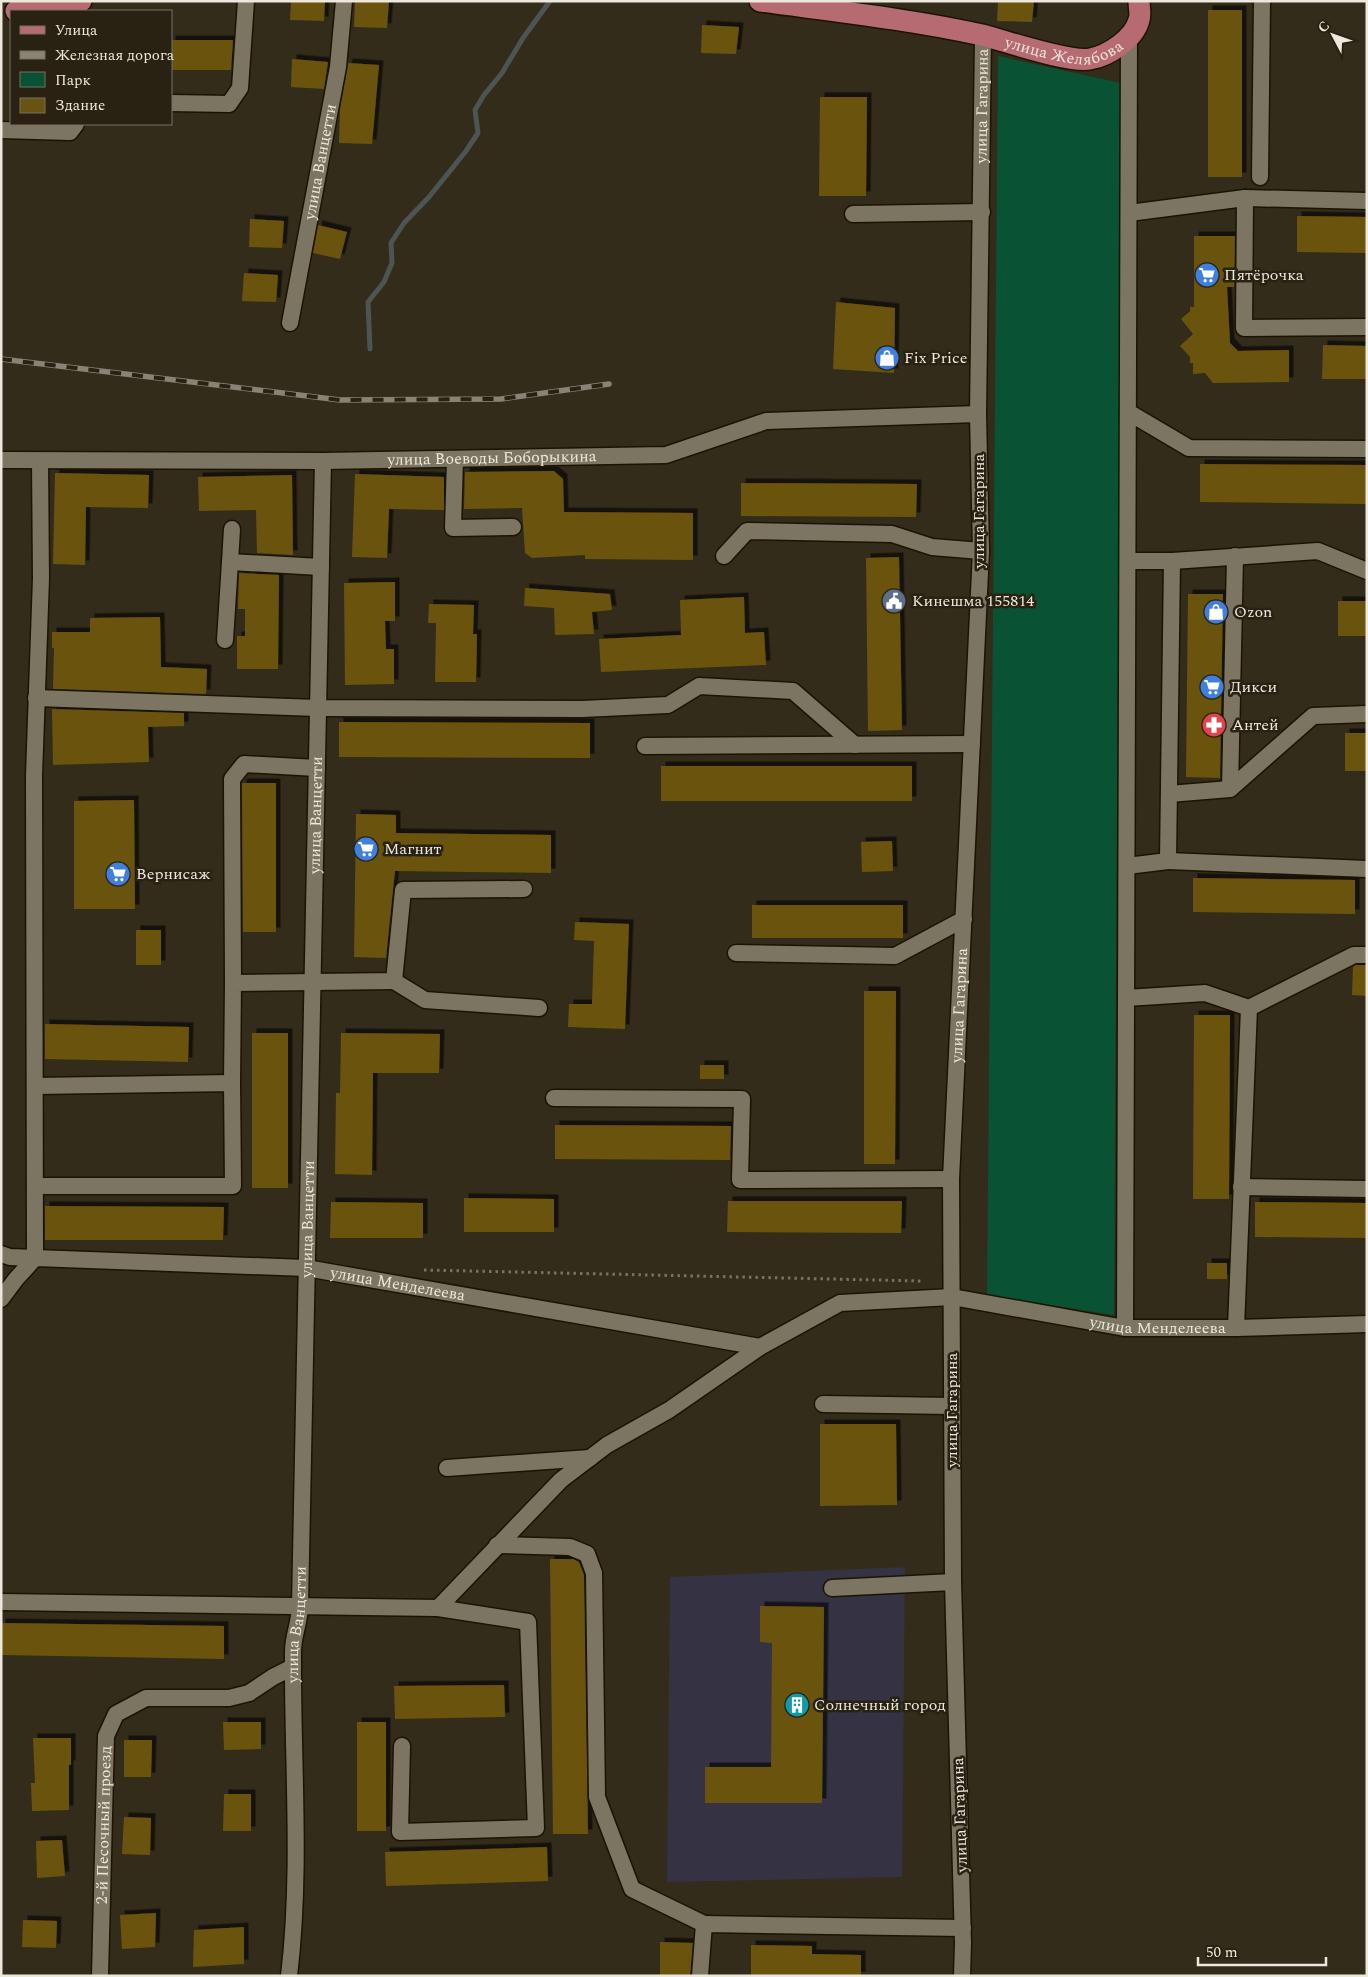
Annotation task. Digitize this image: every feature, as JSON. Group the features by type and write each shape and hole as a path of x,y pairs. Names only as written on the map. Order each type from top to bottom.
{"main road":[{"path":"22,10 81,1"},
{"name":"улица Желябова","path":"760,1 910,21 1087,60 1101,56 1129,37"},
{"path":"1129,37 1139,20 1139,1"}],"street":[{"path":"172,103 229,104 240,88 246,1"},
{"name":"улица Ванцетти","path":"290,322 338,67 344,1"},
{"path":"1260,177 1262,1"},
{"name":"улица Гагарина","path":"962,1976 963,1928 953,1582 951,1178 981,551 978,414 983,36"},
{"path":"1125,1328 1129,37"},
{"path":"1,130 70,132 75,125"},
{"path":"1129,213 1245,198 1367,201"},
{"path":"1245,198 1244,328 1367,327"},
{"path":"853,214 982,212"},
{"path":"1128,412 1189,448 1367,449"},
{"name":"улица Воеводы Боборыкина","path":"1,460 323,461 666,455 766,421 978,414"},
{"path":"455,459 453,528 513,527"},
{"path":"1,1299 35,1258 34,776 41,578 40,461"},
{"name":"улица Ванцетти","path":"288,1976 296,1890 293,1648 300,1616 323,461"},
{"path":"225,640 232,529"},
{"path":"724,556 747,531 892,534 932,546 981,551"},
{"path":"1128,561 1172,561 1318,551 1367,572"},
{"path":"1230,789 1234,556"},
{"path":"1168,861 1172,561"},
{"path":"230,562 321,567"},
{"path":"36,698 318,708 582,709 668,705 699,686 793,691 855,745"},
{"path":"1169,794 1230,789 1313,716 1367,714"},
{"path":"645,746 972,744"},
{"path":"35,1186 234,1186 232,779 244,764 317,768"},
{"path":"1127,866 1168,861 1367,869"},
{"path":"394,981 403,890 524,890"},
{"path":"736,954 895,956 964,919"},
{"path":"1126,998 1205,993 1249,1008 1354,955 1367,955"},
{"path":"233,983 394,981 425,1000 539,1008"},
{"path":"1236,1328 1249,1008"},
{"path":"35,1086 232,1083"},
{"path":"554,1098 742,1100 740,1180 951,1178"},
{"path":"1241,1187 1367,1189"},
{"name":"улица Менделеева","path":"1,1254 10,1257 306,1268 760,1347"},
{"name":"улица Менделеева","path":"438,1608 561,1480 607,1445 669,1410 760,1347 840,1303 952,1297 1125,1328 1236,1328 1367,1324"},
{"path":"823,1404 951,1406"},
{"path":"447,1468 590,1458"},
{"path":"497,1546 570,1547 587,1554 594,1573 598,1797 632,1889 704,1924 963,1928"},
{"path":"832,1588 953,1582"},
{"path":"1,1602 438,1608 528,1622 536,1828 400,1832 402,1746"},
{"name":"2-й Песочный проезд","path":"100,1976 106,1736 116,1714 146,1698 229,1698 249,1693 273,1677 293,1667"},
{"path":"700,1976 704,1924"}],"path":[{"path":"416,1270 922,1281"}],"shaded area":[{"path":"905,1567 902,1877 667,1882 670,1577"}],"green space":[{"path":"998,56 1121,83 1114,1315 987,1295"}],"building":[{"path":"291,1 325,1 324,21 290,20"},
{"path":"355,1 389,1 387,28 354,27"},
{"path":"998,1 1034,1 1032,22 997,21"},
{"path":"1208,10 1242,10 1242,177 1208,177"},
{"path":"702,25 739,27 736,54 701,53"},
{"path":"172,40 233,40 231,70 172,70"},
{"path":"292,59 328,62 324,89 291,87"},
{"path":"348,63 379,65 372,144 339,143 340,109"},
{"path":"820,97 867,97 866,196 819,196"},
{"path":"1297,216 1367,217 1367,253 1297,252"},
{"path":"250,219 284,221 282,248 249,247"},
{"path":"318,225 347,232 340,259 313,253"},
{"path":"1194,236 1235,236 1234,287 1227,287 1230,343 1238,351 1289,350 1289,382 1213,383 1205,373 1193,374 1193,363 1190,363 1190,357 1180,346 1193,334 1181,319 1190,311 1190,307 1194,307"},
{"path":"244,273 278,275 276,302 242,301"},
{"path":"836,302 895,308 894,373 833,369"},
{"path":"1323,345 1367,346 1367,379 1322,379"},
{"path":"1200,464 1367,465 1367,504 1200,502"},
{"path":"554,471 563,479 564,512 693,513 693,560 585,559 585,555 532,558 525,553 522,508 464,509 465,472"},
{"path":"55,473 149,475 148,508 86,507 85,565 53,564"},
{"path":"355,474 444,477 444,510 389,509 387,558 352,557"},
{"path":"292,475 293,555 257,553 256,510 199,511 198,477"},
{"path":"741,483 917,484 916,517 741,516"},
{"path":"899,557 902,730 868,731 866,558"},
{"path":"239,573 279,575 278,669 237,669 237,636 245,636 245,609 238,609"},
{"path":"395,582 395,621 385,621 386,649 394,649 394,684 345,685 344,583"},
{"path":"525,588 610,594 612,610 592,612 594,634 555,635 554,608 524,606"},
{"path":"1188,594 1223,594 1220,778 1186,777"},
{"path":"744,597 745,633 764,632 766,665 601,672 599,639 681,635 680,600"},
{"path":"1338,601 1367,601 1367,636 1338,636"},
{"path":"429,604 474,605 473,634 477,634 476,682 435,682 436,623 428,623"},
{"path":"160,617 161,667 207,669 206,694 53,689 54,648 52,648 52,632 90,632 90,618"},
{"path":"52,709 184,713 184,726 148,727 149,762 53,765"},
{"path":"339,722 590,723 590,758 339,757"},
{"path":"1345,733 1367,733 1367,771 1345,771"},
{"path":"661,766 912,766 912,801 661,801"},
{"path":"242,783 276,783 276,932 243,932"},
{"path":"134,800 135,909 74,909 74,801"},
{"path":"356,814 396,815 396,833 551,835 551,873 395,871 386,958 354,957"},
{"path":"892,841 893,871 862,872 861,842"},
{"path":"1193,878 1355,880 1355,914 1193,912"},
{"path":"752,905 903,905 903,938 752,938"},
{"path":"575,922 629,924 625,1029 568,1027 569,1004 592,1004 594,941 574,940"},
{"path":"136,930 161,930 161,965 136,965"},
{"path":"1356,965 1367,965 1367,996 1352,995 1353,967"},
{"path":"864,991 896,991 895,1164 864,1164"},
{"path":"1194,1015 1230,1015 1229,1199 1193,1199"},
{"path":"45,1024 189,1027 188,1062 45,1059"},
{"path":"252,1033 288,1033 288,1188 252,1188"},
{"path":"341,1033 440,1034 439,1073 373,1073 372,1175 335,1174 336,1093 340,1093"},
{"path":"700,1065 724,1065 724,1079 700,1079"},
{"path":"555,1125 731,1126 730,1160 555,1159"},
{"path":"464,1198 554,1199 554,1232 464,1232"},
{"path":"728,1201 902,1201 901,1233 727,1232"},
{"path":"331,1202 423,1203 423,1238 330,1238"},
{"path":"1255,1202 1367,1203 1367,1238 1255,1237"},
{"path":"45,1206 224,1207 223,1240 45,1240"},
{"path":"1207,1263 1227,1263 1227,1279 1207,1279"},
{"path":"820,1424 896,1424 897,1505 820,1506"},
{"path":"550,1559 573,1559 579,1562 584,1575 588,1834 553,1834"},
{"name":"Солнечный город","path":"760,1606 824,1607 822,1803 705,1803 705,1767 771,1767 772,1643 760,1642"},
{"path":"1,1623 224,1626 224,1659 1,1655"},
{"path":"504,1685 505,1717 395,1719 394,1686"},
{"path":"223,1722 261,1722 261,1749 224,1750"},
{"path":"357,1722 386,1722 386,1831 357,1831"},
{"path":"33,1738 71,1738 69,1810 32,1811 31,1783 35,1783"},
{"path":"124,1740 152,1740 151,1777 124,1777"},
{"path":"224,1794 251,1794 251,1831 223,1831"},
{"path":"124,1817 151,1818 150,1855 122,1854"},
{"path":"62,1840 65,1876 37,1878 36,1841"},
{"path":"547,1847 548,1881 386,1886 385,1852"},
{"path":"156,1913 155,1947 122,1949 120,1915"},
{"path":"23,1920 57,1921 56,1948 22,1947"},
{"path":"244,1927 244,1964 193,1967 194,1930"},
{"path":"660,1942 693,1943 690,1976 660,1976"},
{"path":"751,1945 812,1946 812,1954 861,1955 861,1976 751,1976"}],"waterway":[{"path":"370,349 368,302 384,282 392,263 391,243 404,223 429,197 478,133 475,110 550,1"}],"railway":[{"path":"1,359 340,400 501,399 609,384"}],"place":[{"name":"Пятёрочка","path":"1207,275"},
{"name":"Fix Price","path":"887,358"},
{"name":"Кинешма 155814","path":"894,601"},
{"name":"Ozon","path":"1216,612"},
{"name":"Дикси","path":"1212,687"},
{"name":"Антей","path":"1214,725"},
{"name":"Магнит","path":"366,849"},
{"name":"Вернисаж","path":"118,874"},
{"name":"Солнечный город","path":"797,1705"}]}
